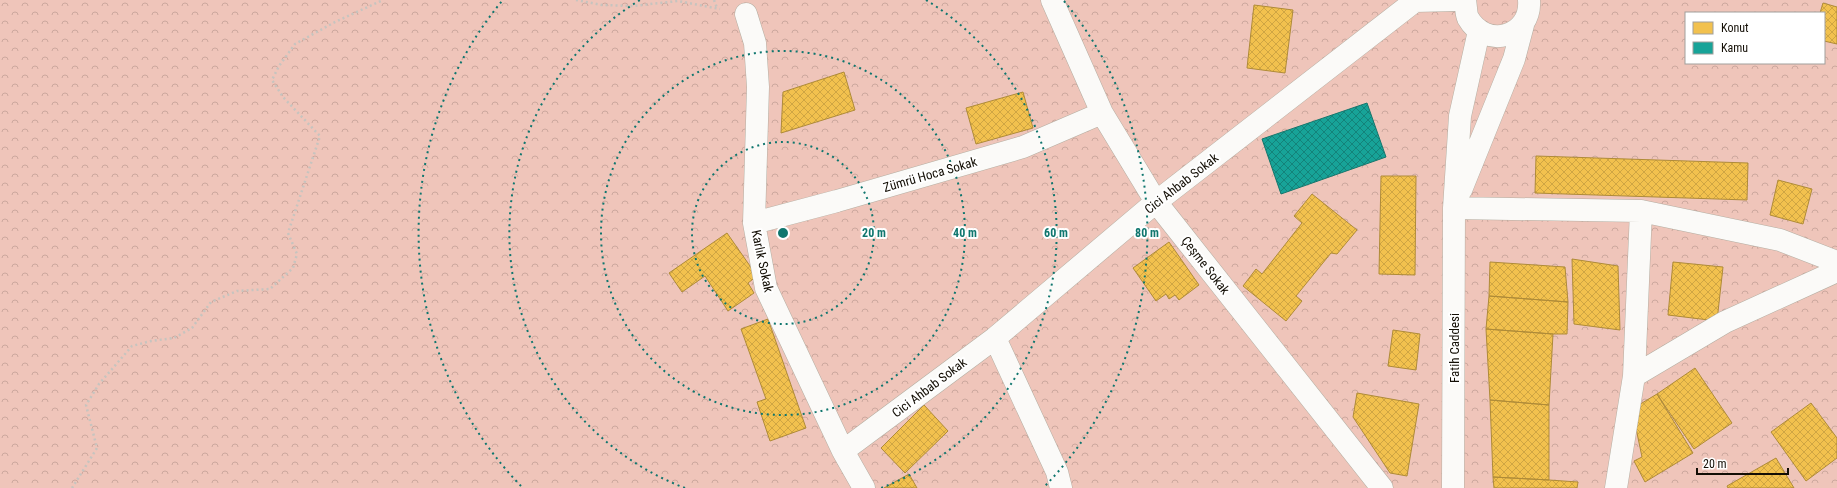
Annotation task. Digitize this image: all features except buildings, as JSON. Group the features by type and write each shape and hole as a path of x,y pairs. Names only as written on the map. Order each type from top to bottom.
{"street":[{"name":"Çeşme Sokak","path":"1052,0 1102,113 1156,202 1382,488"},
{"name":"Cici Ahbab Sokak","path":"843,452 995,338 1156,202 1408,0 1455,0"},
{"path":"1465,0 1468,18 1479,31 1494,37 1510,34 1523,25"},
{"name":"Fatih Caddesi","path":"1454,208 1514,59 1523,25 1530,9 1529,0"},
{"name":"Karlık Sokak","path":"746,14 755,44 758,87 754,223 766,288 843,452 864,488"},
{"name":"Fatih Caddesi","path":"1453,488 1454,208 1460,116 1479,31"},
{"name":"Zümrü Hoca Sokak","path":"754,223 837,201 1023,147 1102,113"},
{"path":"1454,208 1640,211 1780,240 1837,262"},
{"path":"1616,488 1634,376 1640,211"},
{"path":"1634,376 1725,322 1837,271"},
{"path":"995,338 1057,472 1061,488"}],"path":[{"path":"72,488 97,448 86,405 99,384 132,346 174,338 192,328 211,302 237,290 270,289 294,268 297,254 288,233 320,136 283,97 272,80 296,44 335,22 383,0"},
{"path":"576,0 602,5 633,6 678,1 746,14"},
{"path":"599,0 602,5"},
{"path":"714,0 717,9"}],"green space":[{"path":"0,0 1837,0 1837,488 0,488"}]}
